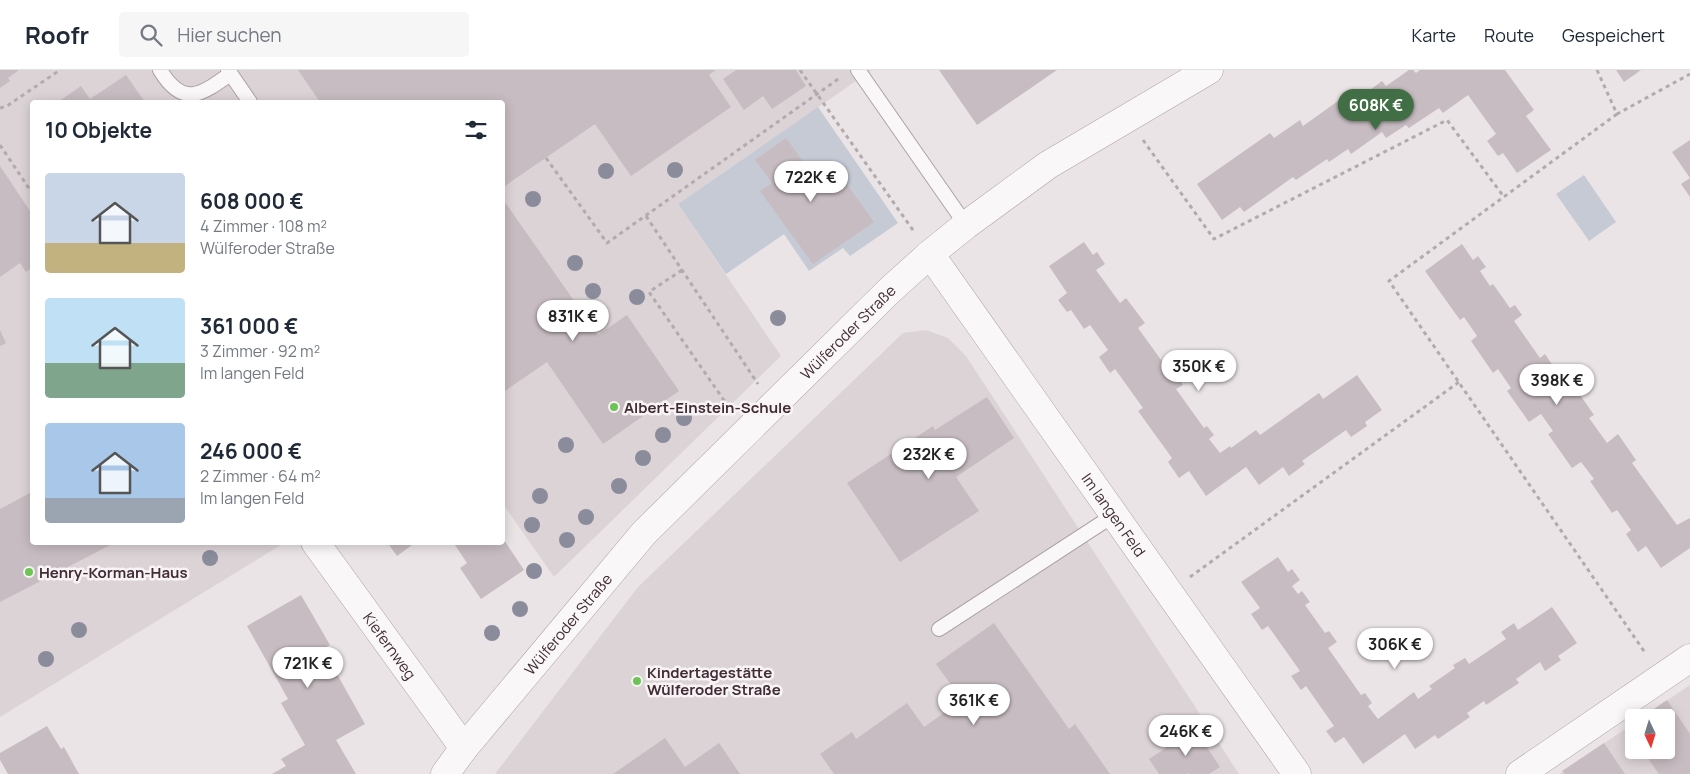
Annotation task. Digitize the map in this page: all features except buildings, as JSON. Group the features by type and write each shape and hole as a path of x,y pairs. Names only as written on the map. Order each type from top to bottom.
{"street":[{"name":"Wülferoder Straße","path":"445,774 464,748 644,533 890,290 966,225 1048,165 1209,70"},
{"name":"Im langen Feld","path":"930,254 1296,774"},
{"name":"Kiefernweg","path":"317,545 464,748"},
{"path":"1520,774 1690,658"}],"lane":[{"path":"160,70 168,84 179,92 194,94 207,90 229,72 249,100"},
{"path":"858,70 966,225"},
{"path":"939,629 1114,515"}],"path":[{"path":"0,108 7,106 60,70"},
{"path":"800,70 930,254"},
{"path":"1596,70 1617,114"},
{"path":"1662,677 1389,281 1617,114 1690,74"},
{"path":"546,158 607,244 844,75"},
{"path":"1128,118 1214,239 1447,120 1504,197"},
{"path":"0,145 30,189"},
{"path":"646,216 773,405"},
{"path":"682,270 649,292 746,432"},
{"path":"1168,592 1459,382"}],"shaded area":[{"name":"Albert-Einstein-Schule","path":"0,70 872,70 678,204 781,356 554,577 505,507 505,100 30,100 30,545 281,545 0,717"},
{"path":"818,107 898,223 850,256 843,248 809,271 784,234 726,274 678,204"},
{"path":"1584,175 1616,222 1589,241 1556,194"},
{"path":"926,330 948,338 966,356 1239,774 495,774 638,587 903,333"},
{"path":"1690,685 1690,774 1559,774 1625,729 1625,759 1675,759 1675,709 1654,709"}],"place":[{"name":"Albert-Einstein-Schule","path":"614,407"},
{"name":"Henry-Korman-Haus","path":"29,572"},
{"name":"Kindertagestätte Wülferoder Straße","path":"637,681"}]}
